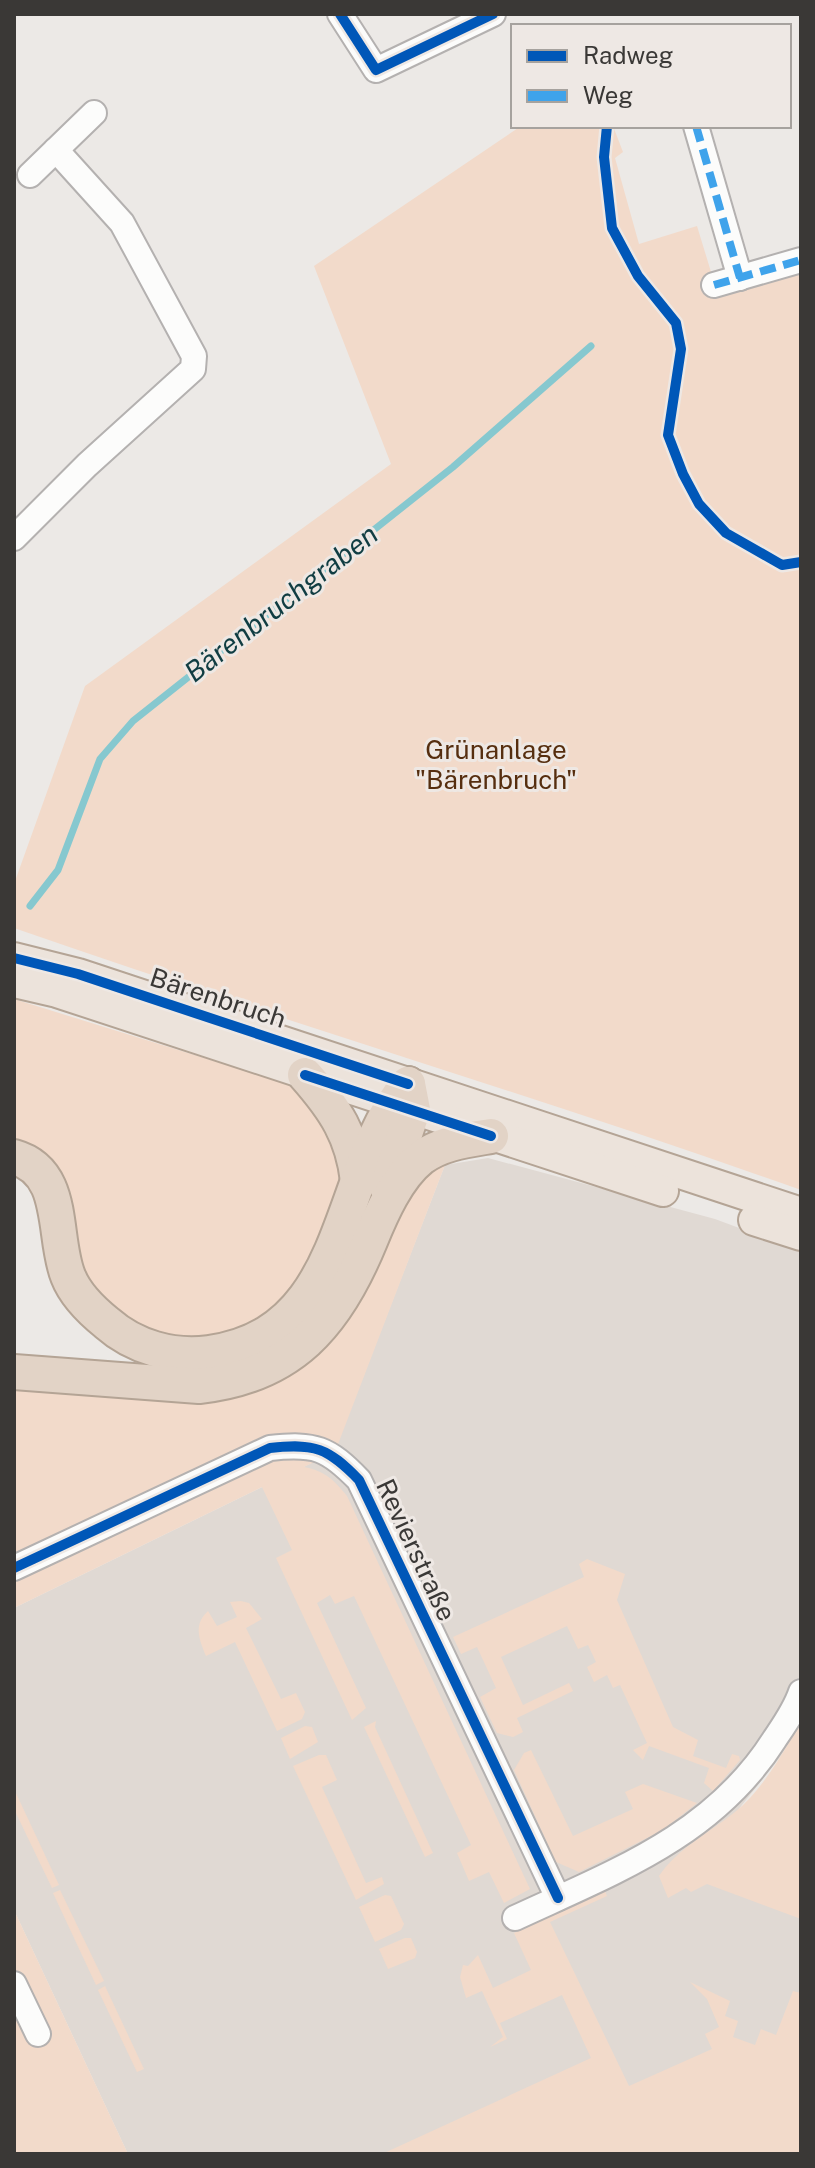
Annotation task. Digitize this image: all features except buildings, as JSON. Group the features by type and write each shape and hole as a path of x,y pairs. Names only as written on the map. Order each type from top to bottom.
{"highway":[{"path":"305,1075 340,1117 353,1149 358,1181"},
{"path":"14,1157 30,1163 42,1174 51,1191 59,1246 69,1279 88,1305 130,1340 175,1353 199,1355 248,1344 295,1312 313,1289 330,1257 358,1181 404,1099"},
{"path":"380,1218 404,1099"},
{"path":"14,1372 175,1386 223,1384 248,1377 300,1349 324,1326 349,1287 380,1218 420,1159 457,1141 491,1136"}],"main road":[{"name":"Bärenbruch","path":"14,958 51,965 404,1099 491,1136 801,1235"},
{"name":"Bärenbruch","path":"14,982 57,992 305,1075 404,1099 801,1213"}],"street":[{"path":"340,14 376,70 493,14"},
{"path":"30,175 94,113"},
{"path":"697,128 740,278"},
{"path":"19,523 193,369 194,356 122,223 56,150"},
{"path":"714,285 801,260"},
{"name":"Revierstraße","path":"14,1568 270,1448 303,1444 334,1454 359,1480 558,1898"},
{"path":"515,1918 644,1858 713,1813 748,1779 796,1706 801,1692"},
{"path":"14,1984 38,2034"}],"shaded area":[{"path":"488,1158 715,1219 801,1251 801,1721 781,1756 738,1810 801,1914 801,2010 762,2053 383,2154 128,2154 14,1910 14,1608 334,1452 445,1165"}],"green space":[{"name":"Grünanlage \"Bärenbruch\"","path":"518,128 614,128 623,152 615,158 639,244 697,226 715,285 801,260 801,1190 14,928 14,884 85,686 391,464 314,266"},
{"path":"14,999 288,1084 316,1103 343,1174 304,1285 256,1327 200,1342 146,1333 106,1305 85,1276 52,1163 40,1150 14,1140"},
{"path":"445,1165 335,1452 304,1467 328,1477 347,1496 530,1889 504,1903 489,1872 469,1881 457,1853 471,1845 354,1596 335,1604 330,1595 317,1603 366,1708 352,1720 276,1558 292,1550 262,1487 14,1608 14,1388 214,1398 410,1184"},
{"path":"587,1559 625,1574 617,1600 673,1727 698,1740 693,1756 726,1768 732,1754 739,1756 740,1760 713,1791 704,1783 709,1768 649,1746 643,1760 633,1750 647,1743 620,1685 613,1688 607,1675 594,1682 587,1667 596,1662 588,1645 578,1649 567,1626 501,1657 523,1705 569,1683 573,1691 517,1718 523,1732 513,1737 497,1733 480,1697 496,1688 477,1647 461,1654 453,1637 584,1577 579,1564"},
{"path":"230,1602 249,1603 262,1619 246,1628 281,1699 296,1693 305,1712 302,1719 277,1731 235,1642 206,1656 200,1638 200,1622 208,1611 217,1626 237,1617"},
{"path":"376,1721 375,1727 433,1853 425,1857 364,1727"},
{"path":"801,1721 801,1919 707,1884 691,1892 686,1888 668,1898 659,1876 685,1849 745,1803 764,1781"},
{"path":"305,1726 312,1727 318,1742 290,1759 281,1738"},
{"path":"531,1750 573,1836 633,1809 625,1792 643,1784 697,1803 663,1830 579,1872 556,1862 514,1770 524,1753"},
{"path":"326,1755 337,1780 322,1787 366,1883 382,1877 384,1884 356,1900 293,1766"},
{"path":"14,1789 59,1885 52,1888 14,1809"},
{"path":"60,1890 104,1981 96,1985 53,1893"},
{"path":"605,1891 607,1896 550,1922 629,2086 712,2049 705,2034 719,2027 707,1999 690,1982 730,2001 725,2016 738,2021 733,2037 755,2045 761,2029 776,2035 793,1991 801,1993 801,2154 382,2154 591,2058 562,1995 500,2023 507,2039 490,2047 503,2037 482,1991 466,1998 460,1977 463,1965 468,1966 478,1955 493,1988 531,1970 514,1933"},
{"path":"385,1895 391,1896 404,1924 401,1930 375,1942 359,1907"},
{"path":"14,1910 128,2154 14,2154"},
{"path":"411,1938 417,1952 415,1958 388,1969 379,1949"},
{"path":"105,1986 144,2069 137,2072 98,1990"}],"waterway":[{"name":"Bärenbruchgraben","path":"30,906 58,870 100,759 133,721 453,467 591,346"}],"marked path":[{"path":"697,128 740,278"},
{"path":"714,285 801,260"}],"cycle path":[{"path":"340,14 376,70 493,14"},
{"path":"607,128 604,157 612,228 638,276 676,323 681,349 668,435 683,474 699,504 726,533 782,565 801,562"},
{"path":"14,958 78,974 408,1084"},
{"path":"305,1075 491,1136"},
{"path":"14,1568 270,1448 310,1447 329,1454 359,1480 558,1898"}]}
